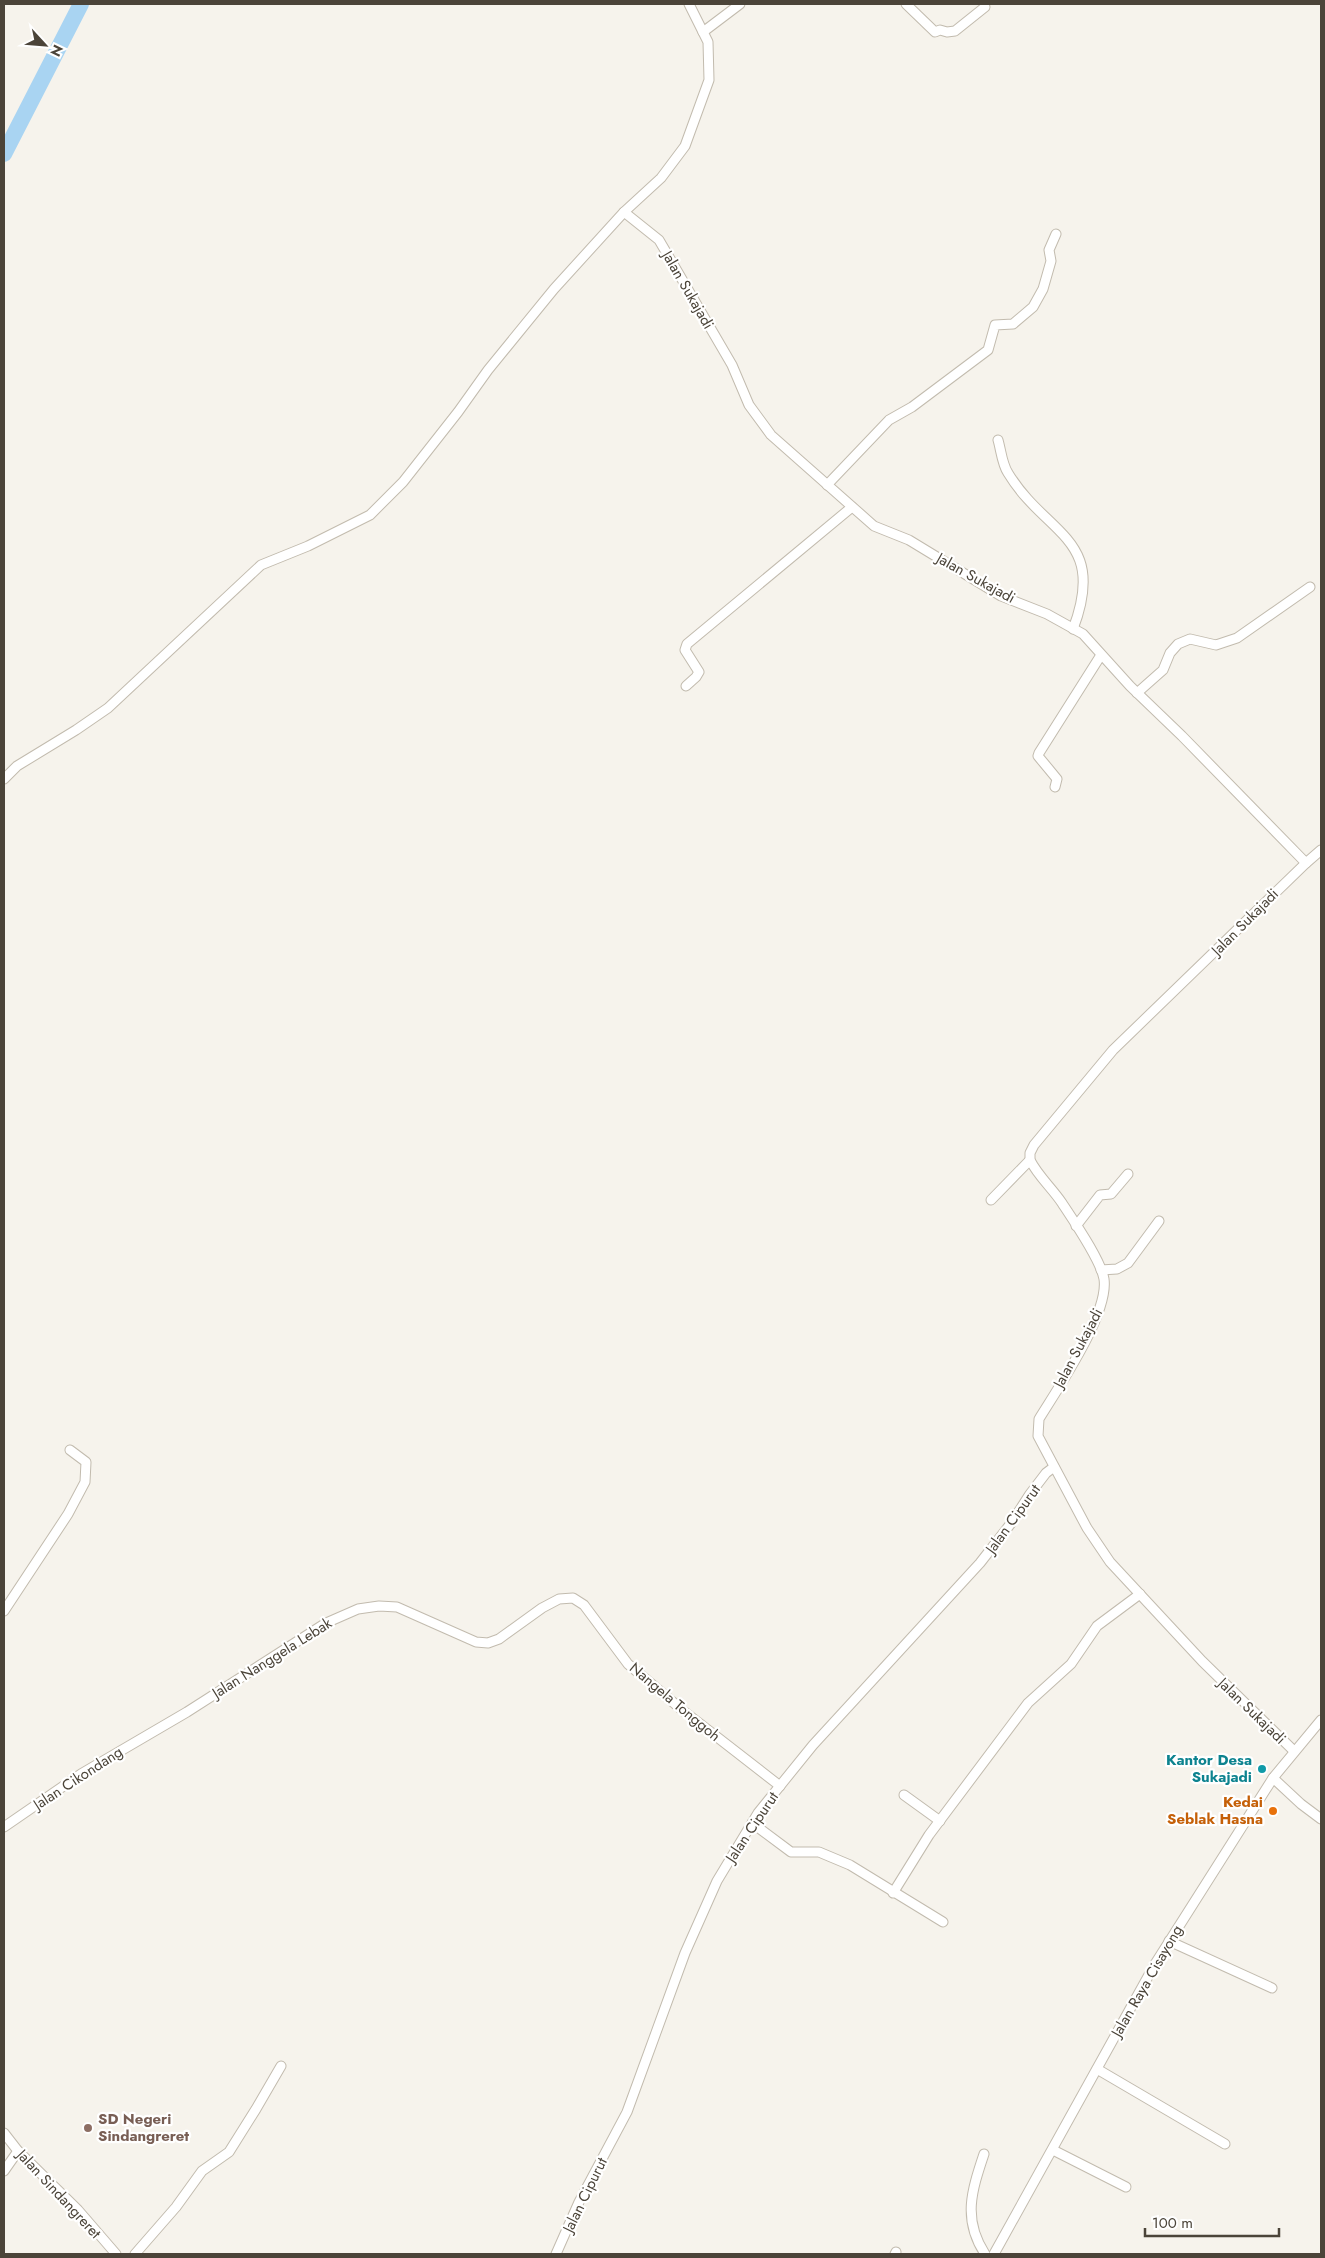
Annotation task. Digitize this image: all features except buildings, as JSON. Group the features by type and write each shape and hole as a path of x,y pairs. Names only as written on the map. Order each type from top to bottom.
{"street":[{"path":"4,779 17,766 108,708 261,565 308,546 370,515 403,482 488,370 554,289 624,212 660,178 685,146 709,80 708,42 689,4"},
{"path":"703,32 740,4"},
{"path":"906,4 935,32 940,30 947,32 956,31 984,7"},
{"name":"Jalan Sukajadi","path":"624,212 659,240 732,365 749,404 771,435 874,526 909,540 1001,596 1048,614 1082,634 1137,693 1306,862 1113,1050 1034,1145 1030,1153 1030,1160 1061,1201 1104,1278 1101,1308 1093,1327 1039,1419 1038,1436 1091,1535 1110,1562 1202,1661 1294,1751"},
{"path":"827,485 889,420 912,407 988,350 995,325 1013,324 1028,312 1042,289 1051,261 1049,250 1056,234"},
{"path":"998,440 1006,471 1018,487 1073,545 1082,564 1084,587 1082,605 1073,629"},
{"path":"686,686 699,672 685,650 687,644 852,507"},
{"path":"1137,693 1163,670 1170,653 1178,644 1190,639 1216,645 1237,638 1310,587"},
{"path":"1055,786 1057,779 1038,756 1039,753 1101,655"},
{"path":"1306,862 1321,850"},
{"path":"991,1200 1030,1160"},
{"path":"1076,1226 1100,1195 1111,1194 1128,1174"},
{"path":"1101,1270 1117,1269 1128,1263 1159,1221"},
{"path":"4,1611 68,1514 85,1482 86,1462 70,1450"},
{"name":"Jalan Cipurut","path":"556,2254 579,2202 626,2112 685,1953 713,1890 752,1823 813,1745 980,1563 1012,1522 1046,1473 1054,1467"},
{"path":"893,1893 940,1821 1028,1703 1071,1664 1097,1626 1140,1594"},
{"name":"Nangela Tonggoh","path":"397,1607 476,1642 488,1643 499,1639 550,1603 559,1599 573,1598 584,1605 628,1664 681,1710 780,1786"},
{"name":"Jalan Nanggela Lebak","path":"154,1730 187,1712 326,1623 358,1609 379,1606 397,1607"},
{"name":"Jalan Raya Cisayong","path":"994,2254 1169,1941 1273,1778 1321,1720"},
{"name":"Jalan Cikondang","path":"4,1827 81,1774 154,1730"},
{"path":"1273,1778 1301,1804 1321,1819"},
{"path":"904,1795 940,1821"},
{"path":"752,1823 786,1849 798,1853 819,1852 850,1865 942,1922"},
{"path":"1169,1941 1272,1988"},
{"path":"135,2254 176,2206 202,2171 226,2154 256,2109 281,2066"},
{"path":"1098,2069 1225,2144"},
{"name":"Jalan Sindangreret","path":"4,2132 18,2151 78,2210 116,2254"},
{"path":"1053,2150 1126,2186"},
{"path":"4,2171 18,2151"},
{"path":"984,2154 971,2192 971,2217 977,2242 984,2254"}],"waterway":[{"path":"4,154 81,4"}],"place":[{"name":"Kantor Desa Sukajadi","path":"1262,1769"},
{"name":"Kedai Seblak Hasna","path":"1273,1811"},
{"name":"SD Negeri Sindangreret","path":"88,2128"}]}
